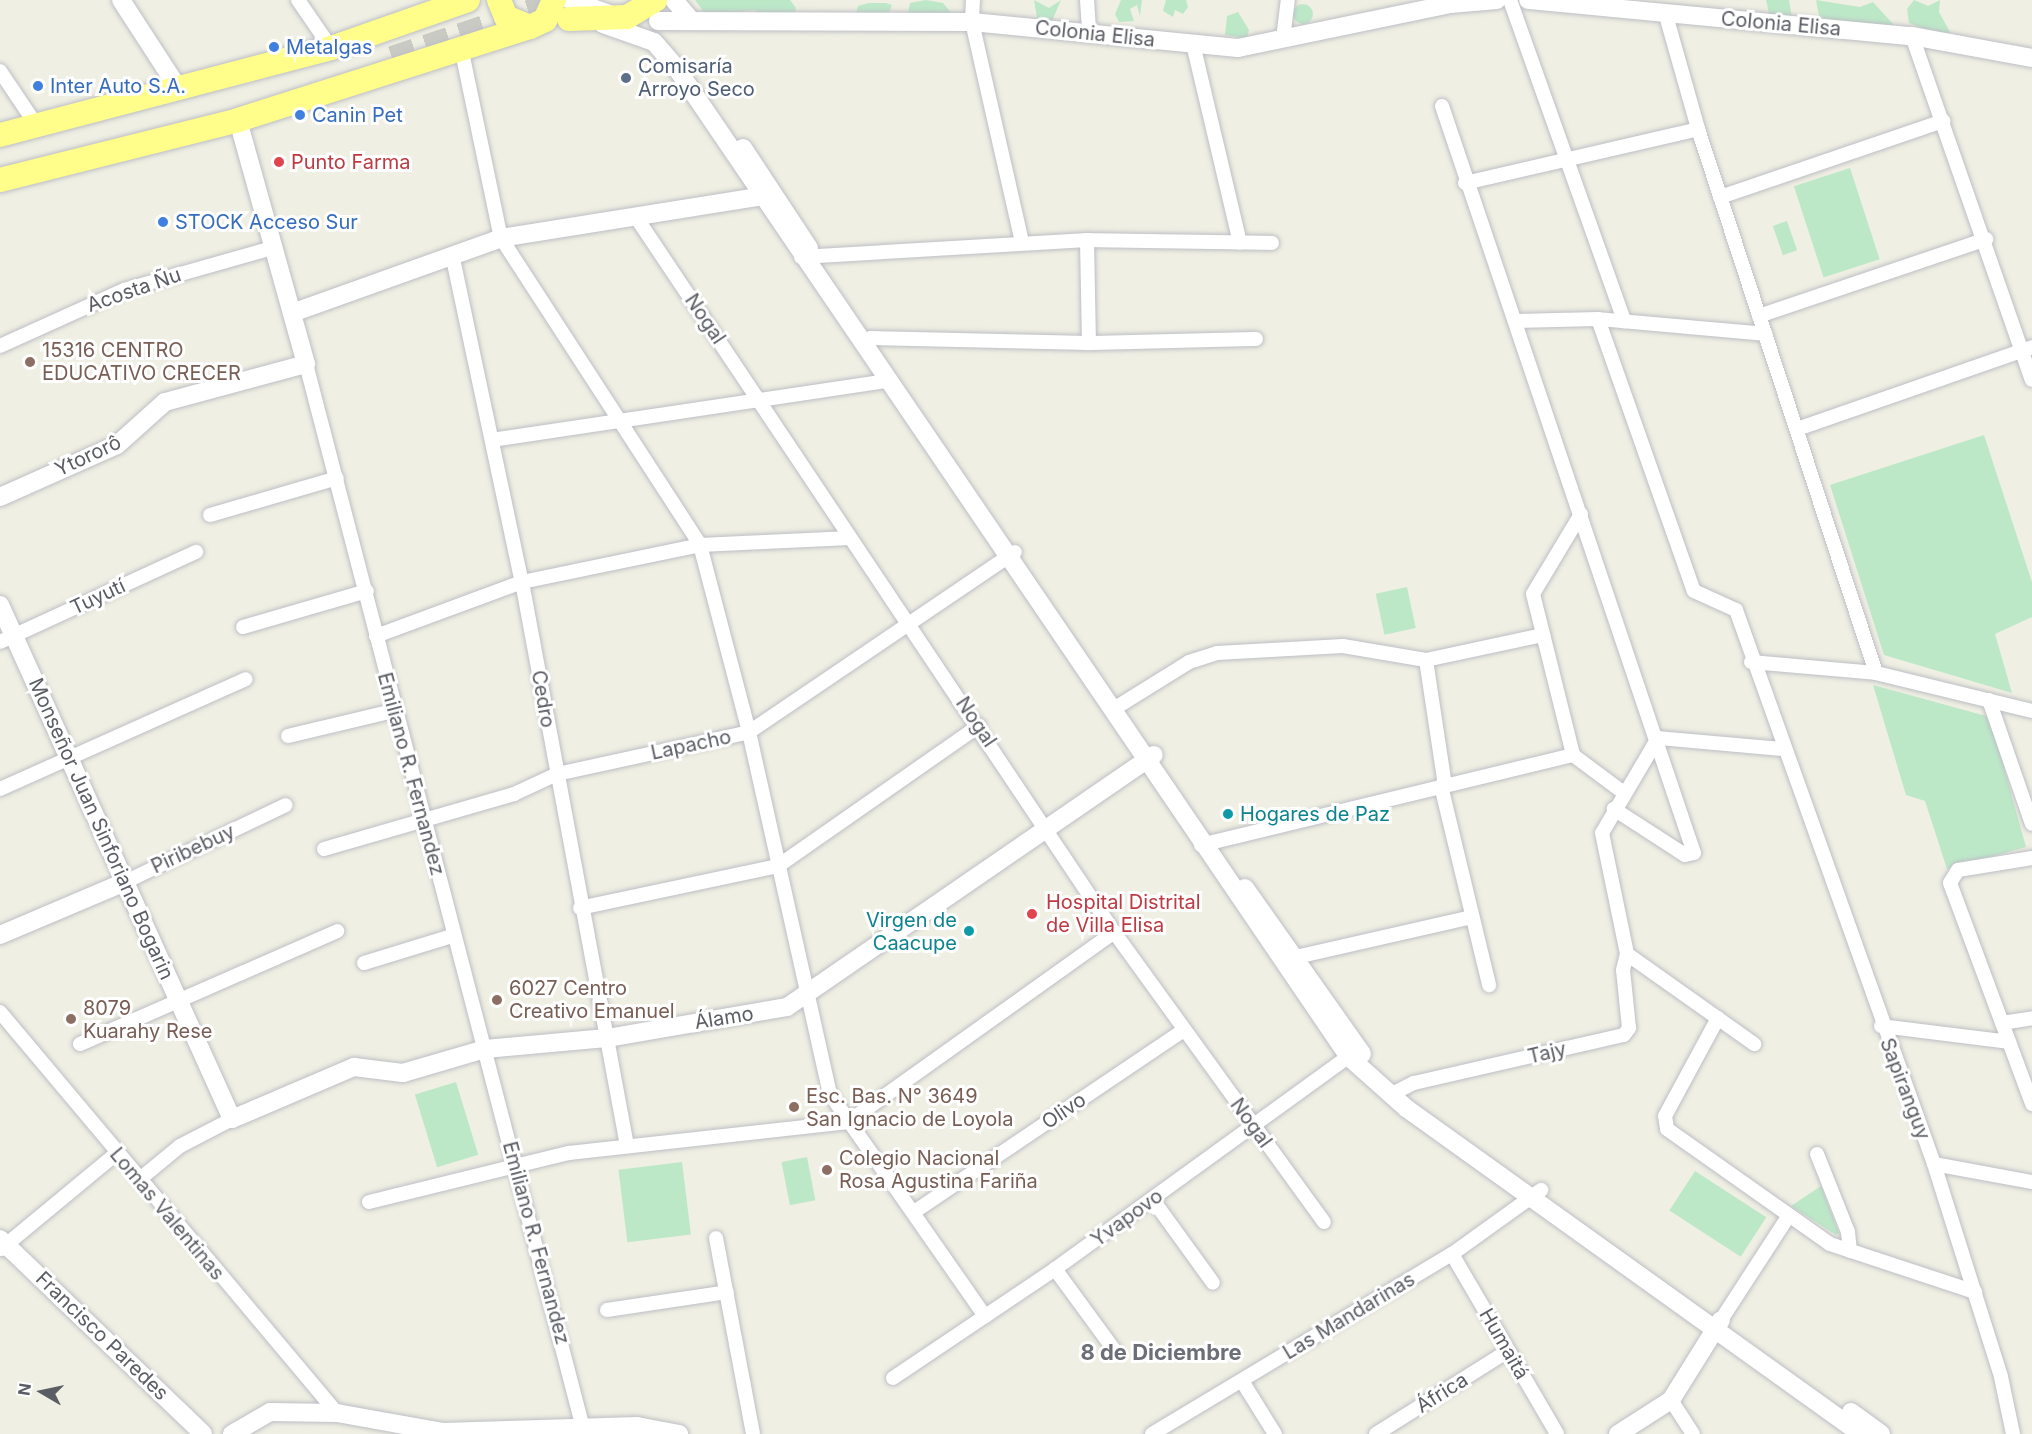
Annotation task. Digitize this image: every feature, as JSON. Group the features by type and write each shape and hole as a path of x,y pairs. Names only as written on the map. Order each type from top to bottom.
{"highway":[{"path":"499,0 506,18 543,16"},
{"path":"0,135 180,91 331,48 463,2"},
{"path":"569,10 622,18 657,14"},
{"path":"0,180 238,120 462,52 543,16"},
{"path":"0,148 390,52 234,108 0,165"}],"street":[{"path":"121,0 180,91"},
{"path":"298,0 331,48"},
{"path":"674,0 689,18"},
{"path":"973,0 972,22 1022,242"},
{"path":"1087,0 1089,32"},
{"path":"1283,39 1288,0"},
{"name":"Colonia Elisa","path":"657,14 689,18 972,22 1238,48 1414,6 1497,0"},
{"path":"1510,0 1562,159 1624,321"},
{"name":"Colonia Elisa","path":"1528,0 1912,36 2032,58"},
{"path":"543,16 569,10 626,29 654,42 767,195"},
{"path":"1665,12 1698,129 1876,673"},
{"path":"657,14 683,64 807,255 1207,843 1353,1053 1395,1091 1536,1194 1718,1324 1881,1434"},
{"path":"1912,36 2027,348 2032,380"},
{"path":"1193,44 1240,243"},
{"path":"462,52 501,237 700,545 749,732 806,999 830,1094 985,1316"},
{"path":"0,70 37,126"},
{"path":"1442,106 1465,183 1515,321 1658,738 1694,853 1685,855 1614,809"},
{"name":"Emiliano R. Fernandez","path":"238,120 367,591 393,711 426,821 452,936 485,1049 588,1430"},
{"path":"1720,197 1943,121"},
{"path":"1465,183 1698,129"},
{"path":"292,314 501,237 767,195"},
{"name":"Nogal","path":"636,217 908,625 979,726 1114,932 1252,1127 1324,1222"},
{"path":"1759,316 1986,239"},
{"path":"1087,240 1089,344"},
{"path":"807,255 1087,240 1272,243"},
{"name":"Acosta Ñu","path":"0,346 123,290 272,248"},
{"name":"Cedro","path":"452,254 522,582 580,908 627,1146"},
{"path":"1515,321 1598,319 1765,334"},
{"name":"Sapiranguy","path":"1598,319 1694,591 1733,605 1781,749 1881,1026 1934,1164 1975,1292 2013,1434"},
{"path":"873,349 1256,339"},
{"path":"1797,429 2027,348"},
{"path":"873,349 886,381 1120,705 1150,759"},
{"name":"Ytororô","path":"0,496 117,445 165,402 306,364"},
{"path":"492,440 619,419 886,381"},
{"path":"210,516 337,478"},
{"path":"1581,514 1535,583 1542,634 1573,755 1624,793"},
{"path":"376,636 522,582 700,545 850,538"},
{"name":"Tuyutí","path":"7,639 195,552"},
{"name":"Lapacho","path":"324,849 514,794 557,774 749,732 1011,555"},
{"path":"243,627 367,591"},
{"name":"Monseñor Juan Sinforiano Bogarin","path":"0,604 7,639 69,757 232,1119"},
{"path":"1120,705 1189,662 1217,653 1343,645 1426,660 1542,634"},
{"path":"1426,660 1443,786 1488,985"},
{"path":"1751,662 1876,673 2032,711"},
{"path":"0,789 246,679"},
{"path":"1989,700 2032,824"},
{"path":"288,736 393,711"},
{"path":"580,908 778,866 979,726"},
{"path":"1658,738 1781,749"},
{"name":"Tajy","path":"1395,1091 1624,1035 1629,1028 1623,970 1627,954 1602,833 1614,809 1658,738"},
{"path":"1207,843 1573,755"},
{"name":"Álamo","path":"232,1119 354,1067 403,1073 485,1049 607,1038 787,1007 806,999 1150,759"},
{"name":"Piribebuy","path":"0,935 125,882 286,805"},
{"path":"2032,858 1951,875 2032,1104"},
{"path":"1287,959 1472,917"},
{"path":"80,1044 337,931"},
{"path":"369,1202 515,1164 627,1146 848,1122 1114,932"},
{"path":"364,963 452,936"},
{"path":"1627,954 1754,1044"},
{"name":"Lomas Valentinas","path":"0,1012 337,1413"},
{"path":"1718,1018 1665,1123 1788,1217 1850,1251 1975,1292"},
{"path":"2002,1023 2032,1018"},
{"path":"1881,1026 2009,1042"},
{"name":"Olivo","path":"914,1212 1184,1030"},
{"name":"Yvapovo","path":"893,1378 1055,1269 1353,1053"},
{"path":"140,1179 180,1146 232,1119"},
{"path":"2,1245 117,1153"},
{"path":"1817,1154 1848,1232 1850,1251"},
{"path":"1934,1164 2032,1182"},
{"name":"Las Mandarinas","path":"1152,1434 1452,1254 1536,1194"},
{"path":"1152,1200 1214,1283"},
{"path":"1618,1434 1671,1400 1788,1217"},
{"path":"716,1238 753,1434"},
{"name":"Francisco Paredes","path":"2,1245 203,1434"},
{"name":"Humaitá","path":"1452,1254 1557,1434"},
{"path":"1055,1269 1114,1351"},
{"path":"607,1310 727,1292"},
{"path":"1718,1324 1861,1434"},
{"name":"África","path":"1376,1434 1508,1351"},
{"path":"1242,1381 1275,1434"},
{"path":"1671,1400 1693,1434"},
{"path":"232,1434 270,1412 337,1413 443,1432 588,1430 637,1426 679,1434"}],"green space":[{"path":"695,0 790,0 796,8 795,13 762,15 754,10 706,15"},
{"path":"926,0 943,3 952,14 908,13 910,3"},
{"path":"1034,0 1049,8 1061,0 1051,23 1037,18"},
{"path":"1121,0 1142,0 1140,16 1137,5 1130,9 1134,21 1119,22 1115,14"},
{"path":"1166,0 1186,0 1188,7 1183,14 1175,10 1173,17 1163,11"},
{"path":"1766,0 1789,0 1792,18 1770,18"},
{"path":"1816,0 1860,7 1873,2 1893,24 1890,30 1821,26"},
{"path":"1914,0 1928,6 1940,0 1939,12 1950,32 1946,37 1909,23 1907,9"},
{"path":"869,3 892,5 889,13 856,13 858,6"},
{"path":"1303,4 1310,7 1313,14 1310,21 1303,24 1296,21 1293,14 1296,7"},
{"path":"1238,12 1249,30 1247,38 1225,35 1227,16"},
{"path":"1850,168 1880,259 1824,278 1794,186"},
{"path":"1787,221 1797,250 1783,255 1773,226"},
{"path":"1984,435 2032,582 2032,617 1995,634 2012,693 1884,655 1830,485"},
{"path":"1407,587 1416,628 1384,635 1376,594"},
{"path":"1873,685 1990,717 2026,847 1947,869 1925,801 1906,795"},
{"path":"456,1082 478,1155 437,1167 415,1095"},
{"path":"807,1157 815,1200 790,1205 781,1162"},
{"path":"682,1162 691,1234 627,1242 618,1170"},
{"path":"1695,1171 1766,1217 1741,1257 1669,1210"},
{"path":"1821,1186 1839,1233 1836,1235 1791,1206"}],"tunnel":[{"path":"392,58 564,0"}],"place":[{"name":"Metalgas","path":"274,47"},
{"name":"Comisaría Arroyo Seco","path":"626,78"},
{"name":"Inter Auto S.A.","path":"38,86"},
{"name":"Canin Pet","path":"300,115"},
{"name":"Punto Farma","path":"279,162"},
{"name":"STOCK Acceso Sur","path":"163,222"},
{"name":"15316 CENTRO EDUCATIVO CRECER","path":"30,362"},
{"name":"Hogares de Paz","path":"1228,814"},
{"name":"Hospital Distrital de Villa Elisa","path":"1032,914"},
{"name":"Virgen de Caacupe","path":"969,931"},
{"name":"6027 Centro Creativo Emanuel","path":"497,1000"},
{"name":"8079 Kuarahy Rese","path":"71,1019"},
{"name":"Esc. Bas. N° 3649 San Ignacio de Loyola","path":"794,1107"},
{"name":"Colegio Nacional Rosa Agustina Fariña","path":"827,1170"}],"district":[{"name":"8 de Diciembre","path":"1161,1353"}]}
